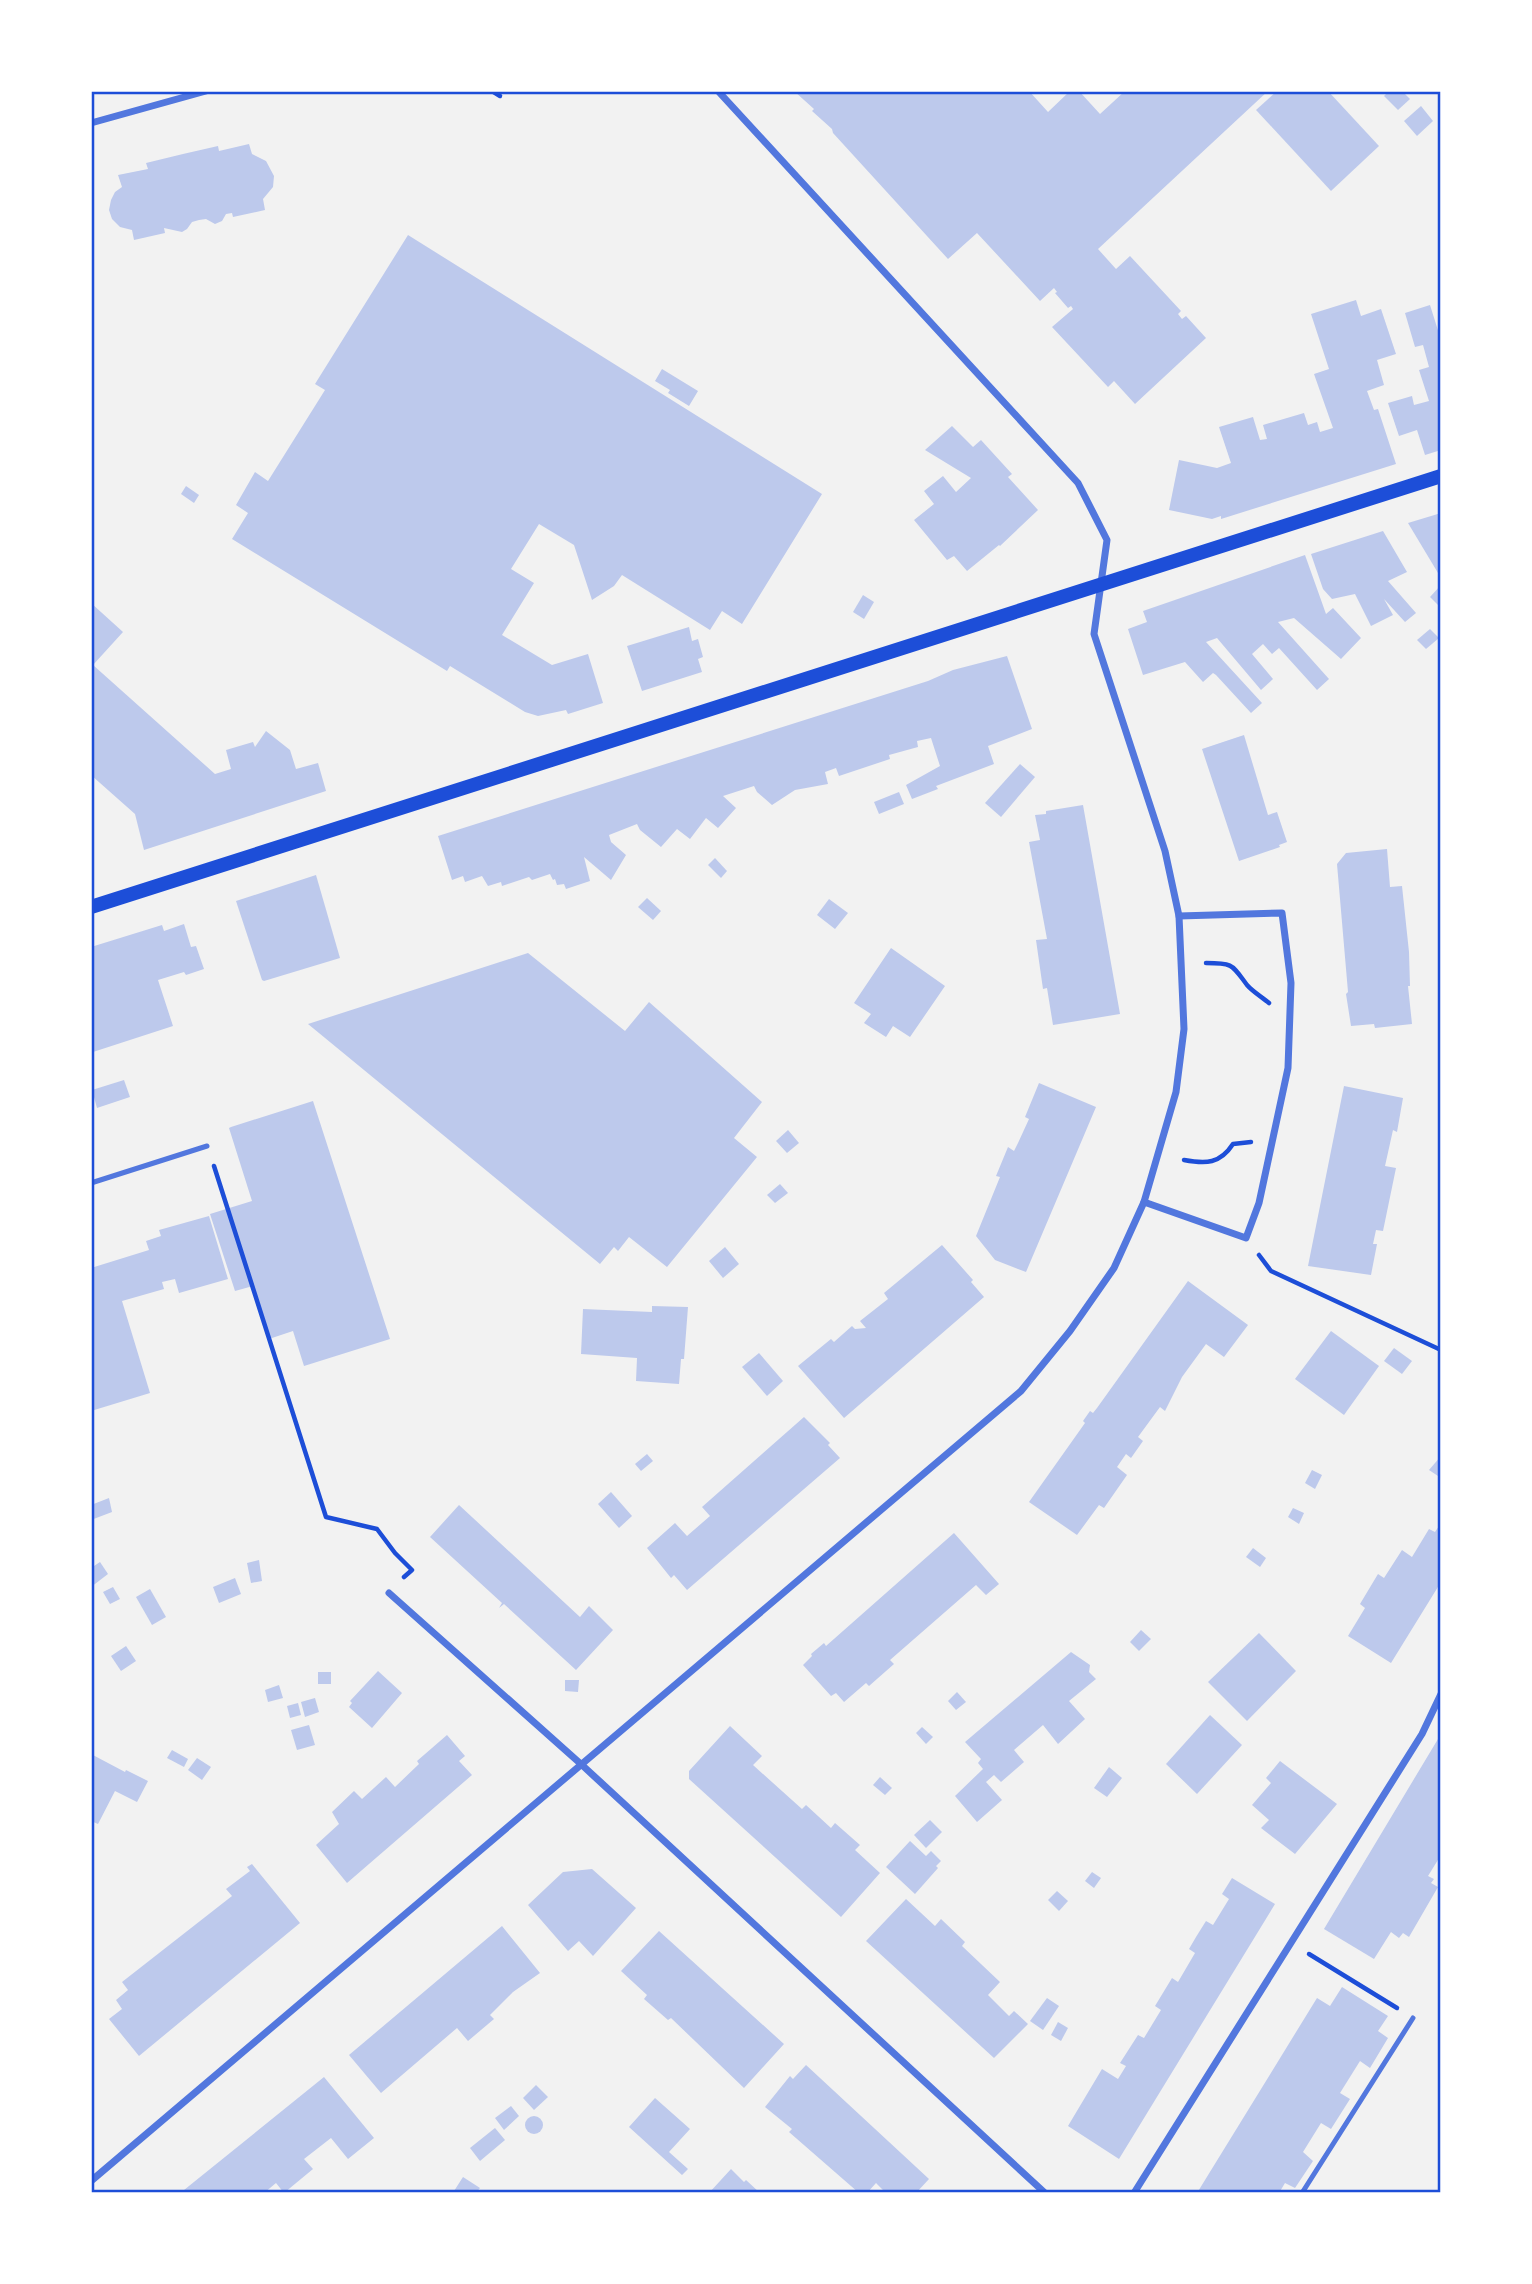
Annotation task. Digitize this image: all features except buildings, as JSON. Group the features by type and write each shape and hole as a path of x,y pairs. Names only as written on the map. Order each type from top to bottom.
{"main road":[{"path":"91,907 1441,476"}],"street":[{"path":"91,123 206,91"},
{"path":"91,2181 1021,1391 1070,1331 1114,1268 1144,1202 1176,1092 1184,1029 1179,916 1165,851 1094,634 1107,540 1078,483 718,91"},
{"path":"1144,1202 1246,1237 1259,1203 1288,1068 1291,983 1282,914 1179,916"},
{"path":"390,1593 582,1765 1045,2193"},
{"path":"1134,2193 1422,1734 1441,1694"}],"lane":[{"path":"91,1183 207,1146"},
{"path":"1301,2193 1413,2018"}],"path":[{"path":"492,91 500,96"},
{"path":"1206,963 1229,965 1240,972 1247,985 1271,1005 1290,1007"},
{"path":"1184,1160 1210,1163 1219,1160 1233,1144 1242,1141 1253,1143"},
{"path":"207,1146 326,1517 377,1528 395,1553"},
{"path":"1246,1237 1271,1271 1441,1350"},
{"path":"1290,1942 1413,2018"}]}
